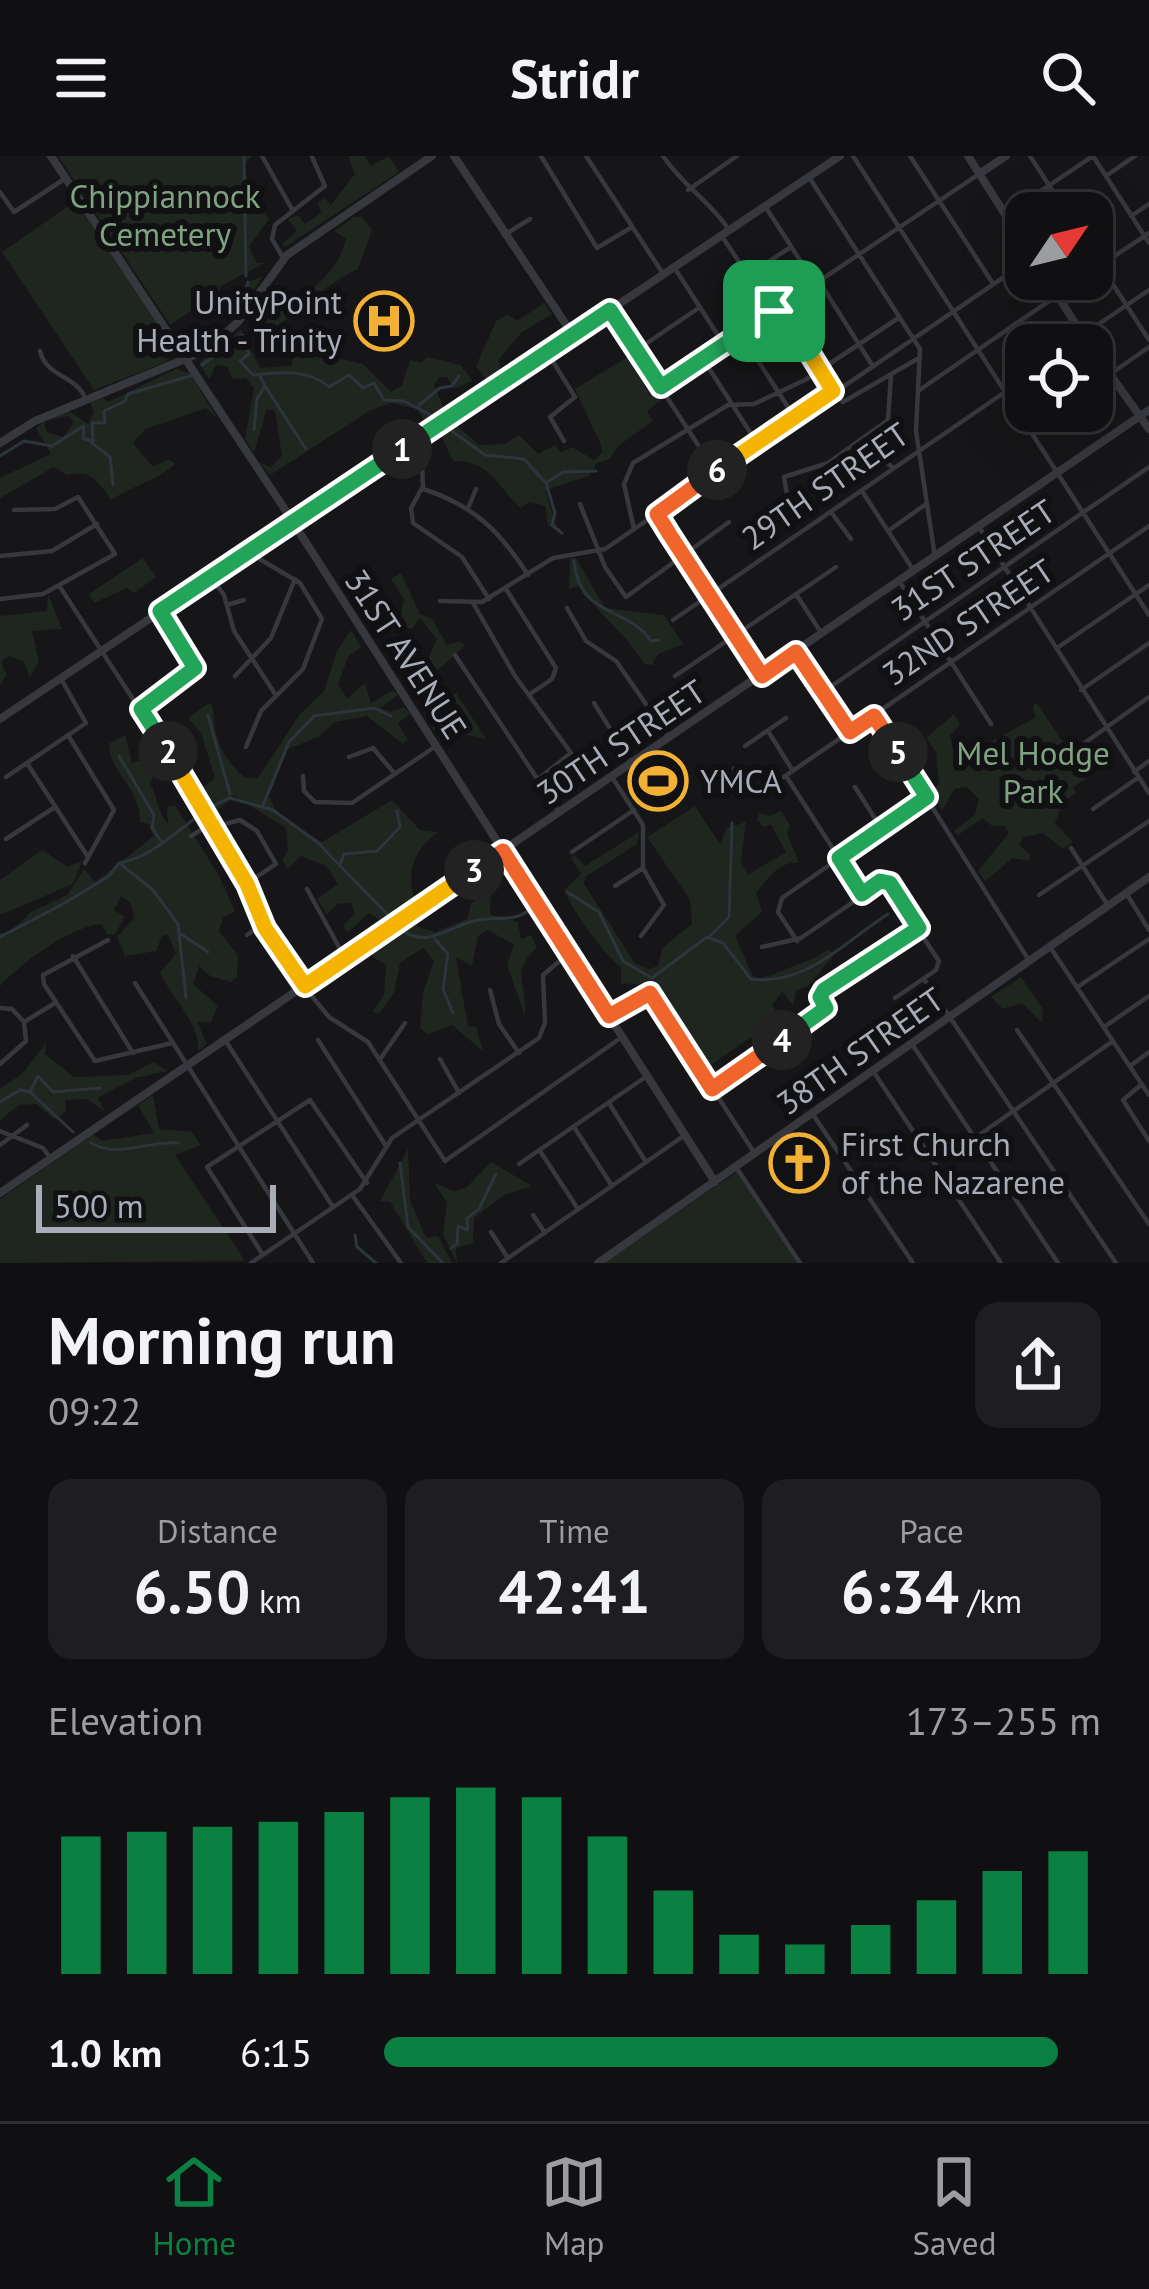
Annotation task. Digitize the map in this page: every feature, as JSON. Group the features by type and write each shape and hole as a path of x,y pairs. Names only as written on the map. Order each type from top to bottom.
{"street":[{"name":"31ST AVENUE","path":"51,156 293,522 715,1182"},
{"path":"262,156 293,211"},
{"path":"0,443 27,424 187,360 232,329 284,258 432,156"},
{"path":"454,156 573,335"},
{"path":"541,156 596,248 632,227"},
{"path":"586,156 663,274"},
{"path":"688,190 737,156"},
{"path":"814,156 822,168"},
{"path":"0,719 840,156"},
{"path":"853,156 1005,392"},
{"path":"910,156 993,284"},
{"path":"968,156 1005,213"},
{"path":"661,387 1006,156"},
{"path":"1030,156 1053,192"},
{"path":"1040,192 1093,156 1148,237 1113,259"},
{"path":"1106,176 1136,156"},
{"path":"284,258 272,230 325,186 312,157"},
{"path":"666,157 688,190 710,203 750,275 791,247"},
{"path":"0,192 14,212 66,177"},
{"path":"809,177 913,338 920,358 919,451 935,557"},
{"path":"1131,216 1149,204"},
{"path":"765,206 872,364"},
{"path":"504,235 530,219"},
{"path":"674,267 724,344"},
{"path":"440,602 489,600 558,556 601,550 1005,276"},
{"path":"1113,285 1149,344 1113,372"},
{"path":"1099,324 1149,290"},
{"path":"917,392 1054,300"},
{"path":"637,350 700,307"},
{"path":"610,310 716,472"},
{"path":"774,311 796,331 845,403 920,358"},
{"path":"634,529 624,489 627,470 732,405 754,404 821,371 900,317"},
{"path":"741,334 794,417"},
{"path":"40,351 51,372 77,384 86,400"},
{"path":"547,352 574,398 550,418 564,441"},
{"path":"703,359 757,443"},
{"path":"788,495 784,477 824,465 890,418 891,376"},
{"path":"1113,381 1149,429"},
{"name":"29TH STREET","path":"673,620 1005,392"},
{"name":"30TH STREET","path":"0,1193 1149,410"},
{"path":"1031,432 1149,614"},
{"path":"862,439 893,469"},
{"path":"412,442 422,463 422,488 411,508 413,524 462,556 489,600"},
{"name":"31ST STREET","path":"823,692 1149,467"},
{"path":"422,488 468,508 501,535 528,574"},
{"path":"468,508 476,489"},
{"path":"862,491 914,571"},
{"path":"0,598 28,598 60,587 115,554 78,497 52,509 14,510"},
{"path":"580,503 609,573 628,596 729,522"},
{"path":"888,532 926,504"},
{"path":"831,512 850,539"},
{"path":"657,514 762,676"},
{"path":"0,556 52,551 97,524"},
{"path":"979,526 1149,793"},
{"name":"32ND STREET","path":"734,769 754,795 1149,526"},
{"path":"246,747 257,717 303,669 322,619 295,579 263,566 248,552"},
{"path":"675,676 836,568"},
{"path":"211,577 227,604 231,626 275,694"},
{"path":"236,676 271,638 295,579"},
{"path":"899,581 991,724"},
{"path":"1057,648 1149,585"},
{"path":"60,587 198,799 247,884 263,924 328,1017 364,1037 445,1161 622,1037"},
{"path":"506,589 556,673 529,694"},
{"path":"796,594 822,634"},
{"path":"227,604 244,600"},
{"path":"473,603 571,755 538,779"},
{"path":"567,608 586,641 616,661 670,738"},
{"path":"141,709 195,671 160,611"},
{"path":"1082,690 1149,643"},
{"path":"796,652 850,732"},
{"path":"455,656 560,813"},
{"path":"5,777 86,721 61,677"},
{"path":"1069,754 1149,698"},
{"path":"594,703 632,764"},
{"path":"874,716 1030,961"},
{"path":"745,746 786,718"},
{"path":"768,731 794,771"},
{"path":"26,763 87,860 114,810 68,735"},
{"path":"303,776 308,797 331,806 352,803 436,746"},
{"path":"349,757 373,748 395,774"},
{"path":"1093,808 1149,761"},
{"path":"786,776 862,894"},
{"path":"612,777 643,825 643,868 664,904 641,936"},
{"path":"855,787 882,829"},
{"path":"796,941 778,912 780,900 927,797"},
{"path":"6,839 55,808"},
{"path":"572,852 634,810"},
{"path":"191,836 239,820 265,839 276,864 247,884"},
{"path":"1039,895 1149,821"},
{"path":"1071,848 1108,906"},
{"path":"615,886 643,868"},
{"name":"38TH STREET","path":"598,1263 1149,877"},
{"path":"762,946 796,941 886,880 938,965 896,998"},
{"path":"307,890 346,958"},
{"path":"1126,893 1149,930"},
{"path":"247,934 263,924"},
{"path":"712,1089 828,1011 820,997 824,990 919,928"},
{"path":"1077,988 1149,939"},
{"path":"108,940 42,977 56,1003 96,1061 172,1043"},
{"path":"1050,947 1149,1095"},
{"path":"251,1263 352,1195 367,1183 386,1146 519,1053 544,1030 544,971 568,953"},
{"path":"73,956 134,1053"},
{"path":"924,979 1116,1263"},
{"path":"135,982 313,1263"},
{"path":"490,989 499,1024 519,1053"},
{"path":"609,1016 648,992 754,1154"},
{"path":"1104,1028 1149,996"},
{"path":"24,1022 56,1003"},
{"path":"0,1008 16,1012 24,1022 26,1041 0,1064"},
{"path":"380,1060 405,1023"},
{"path":"1017,1030 1149,1224"},
{"path":"225,1040 333,1208"},
{"path":"318,1040 386,1146"},
{"path":"975,1138 1113,1041"},
{"path":"912,1044 1058,1263"},
{"path":"1130,1066 1149,1052"},
{"path":"440,1058 459,1094"},
{"path":"873,1071 1001,1263"},
{"path":"519,1164 647,1076"},
{"path":"1142,1084 1123,1100 1149,1141"},
{"path":"263,1255 207,1167 310,1100 367,1183"},
{"path":"608,1103 646,1162"},
{"path":"812,1113 913,1263"},
{"path":"0,1145 27,1125"},
{"path":"574,1127 612,1186"},
{"path":"0,1131 40,1147 51,1159"},
{"path":"491,1232 504,1261 685,1135"},
{"path":"540,1151 578,1210"},
{"path":"736,1167 800,1263"},
{"path":"352,1195 401,1263"},
{"path":"533,1215 545,1233"}],"green space":[{"name":"Chippiannock Cemetery","path":"58,156 252,156 244,164 250,190 269,219 249,247 257,263 267,262 219,287 225,301 240,302 246,283 263,276 238,313 205,301 170,325"},
{"path":"348,156 365,156 371,166 389,156 399,172 285,247 282,244 297,231 288,219 298,215 305,224 321,213 318,202 324,198 331,205 355,174"},
{"path":"77,200 174,348 166,362 94,390 2,252"},
{"path":"362,217 372,230 358,269 272,330 268,342 363,364 391,392 402,385 410,360 421,363 427,357 461,365 472,381 454,389 447,377 434,384 446,414 426,423 417,409 391,403 371,410 270,475 259,462 271,467 282,456 275,411 267,409 254,453 245,439 254,388 246,378 233,379 227,367 216,365 209,379 199,363 241,330 260,368 291,366 294,354 265,348 253,324 296,301 322,280 346,239 334,231"},
{"path":"544,303 552,314 521,333 499,359 500,371 488,382 476,366 496,321 507,315 517,321"},
{"path":"634,353 664,398 647,411 653,421 618,446 610,459 597,463 589,476 545,490 558,532 548,525 545,506 530,502 520,508 484,469 453,461 439,432 454,423 479,445 505,444 519,435 538,454 555,445 561,452 573,447 593,460 602,453 601,445 575,389"},
{"path":"176,369 190,373 217,418 206,408 146,429 133,443 153,467 169,459 175,464 111,500 93,478 67,475 54,467 0,498 0,478 51,454 36,428 44,422 47,432 63,437 74,422 68,416 49,420 69,411 88,424 94,411 90,403 103,398 108,402"},
{"path":"143,558 156,577 134,593 127,588 94,603 89,594"},
{"path":"570,558 576,558 605,608 664,615 683,644 658,654 652,665 644,664 581,585 569,589"},
{"path":"401,573 420,614 432,619 447,645 460,641 465,646 411,694 404,684 424,668 437,639 420,618 412,629 398,625 404,600 391,579"},
{"path":"48,594 62,629 32,631 39,662 30,677 24,662 9,656 1,662 7,675 0,685 0,616 47,611"},
{"path":"351,630 361,647 348,657 338,684 347,699 365,683 371,703 393,690 398,695 380,708 391,712 404,707 410,714 398,723 408,740 403,744 367,716 335,722 318,737 288,749 269,796 278,816 322,842 392,800 420,830 438,832 414,862 415,901 382,922 369,913 348,932 343,926 355,913 351,903 338,903 327,915 317,899 338,884 326,866 301,856 288,869 282,861 288,850 286,828 234,796 210,817 198,791 215,778 201,733 188,718 209,703 213,706 217,737 230,763 245,778 258,778 300,714 324,691 337,651"},
{"path":"456,693 486,739 457,733 440,741 423,712"},
{"name":"Mel Hodge Park","path":"1037,703 1087,778 1073,787 1076,793 1063,802 1055,823 1073,842 1063,849 1043,833 1024,837 1019,845 1030,854 1029,861 1013,858 985,881 978,871 1009,833 983,818 958,835 954,831 975,815 979,799 967,787 954,789 942,811 931,792 939,784 936,752 926,738 954,714 960,724 950,736 952,746 973,751 1035,718 1033,705"},
{"path":"125,735 132,763 144,759 156,773 150,783 164,819 168,824 167,807 175,805 235,911 223,918 219,931 238,955 237,977 231,982 210,976 199,966 193,984 218,1006 211,1022 197,1022 207,1044 198,1051 190,1020 160,972 176,954 168,935 162,936 156,951 125,956 117,937 134,918 131,903 121,896 114,910 125,917 115,934 108,935 101,924 75,932 33,957 0,986 0,932 6,936 31,912 67,895 84,869 95,882 154,836 149,824 140,822 135,799 111,755 109,744"},
{"path":"695,806 720,844 727,828 746,822 741,861 748,875 786,852 771,825 763,827 757,819 759,812 768,816 781,811 790,825 787,833 799,863 786,864 769,877 756,893 762,912 735,936 755,981 829,949 834,955 808,986 796,991 793,1005 782,992 772,1005 780,1017 705,1069 659,999 634,984 621,985 621,967 589,931 564,890 581,874 571,858 575,855 585,866 639,832 637,844 585,877 584,884 635,963 649,969 658,966 662,948 692,924 690,900 647,837"},
{"path":"42,850 68,867 82,861 73,884 0,915 0,880"},
{"path":"492,870 490,914 518,922 521,939 531,935 537,947 521,972 525,1016 507,965 514,944 487,930 478,936 472,966 456,957 468,1027 476,1027 483,1051 452,1025 428,1034 420,1028 423,992 434,961 423,948 400,963 394,993 378,1015 373,1011 384,995 386,965 373,957 371,947 407,923 435,932 467,919 471,904 484,892 485,875"},
{"path":"1021,977 1043,1009 1042,1023 1022,1003 1003,1009 991,997"},
{"path":"46,1043 45,1054 74,1077 128,1075 153,1062 168,1071 135,1078 98,1098 105,1112 87,1099 65,1100 66,1111 55,1120 37,1104 19,1105 0,1120 0,1089 22,1074"},
{"path":"153,1095 159,1129 192,1132 201,1145 175,1155 245,1261 0,1263 0,1199 94,1134 102,1141 154,1133 138,1105"},
{"path":"408,1149 410,1200 426,1238 438,1236 452,1263 427,1263 390,1202 380,1201"},
{"path":"491,1162 532,1186 504,1195 474,1218 473,1243 456,1248 457,1263 443,1234 447,1202 434,1183 453,1191 466,1188"},
{"path":"737,1172 797,1263 604,1263"}],"waterway":[{"path":"244,156 246,276"},
{"path":"241,309 248,282"},
{"path":"202,365 242,335 249,354 240,361 253,375 303,375 329,387 349,375 363,388 374,383 384,400 404,401 438,419"},
{"path":"0,456 24,441 52,446 84,426 83,438 93,442 92,423 105,423 104,411 125,401 128,394 190,376"},
{"path":"254,430 257,399 265,386 260,376"},
{"path":"419,405 440,388 452,386 459,376"},
{"path":"265,386 306,449"},
{"path":"445,426 485,455 524,459 546,483 563,472 596,471"},
{"path":"92,443 110,457 113,485"},
{"path":"546,483 555,513 552,525 562,533"},
{"path":"574,561 578,580 594,602 629,621 651,641 659,640"},
{"path":"263,805 289,742 314,716 374,708 391,716"},
{"path":"208,715 230,794"},
{"path":"119,756 154,815 152,828 161,841"},
{"path":"0,937 65,903 109,876 119,863 162,844 230,798 273,810 317,842 393,920"},
{"path":"340,865 344,854 377,851 400,827 397,811"},
{"path":"711,935 729,917 732,823"},
{"path":"122,865 153,890 178,924 186,998"},
{"path":"567,892 599,912 623,961 652,978 707,937 723,943 751,979 790,976 824,960 888,914"},
{"path":"399,928 427,937 531,909"},
{"path":"181,934 208,952"},
{"path":"435,939 448,954 443,989 453,1013"},
{"path":"30,1092 38,1076 53,1092 100,1088"},
{"path":"0,1102 20,1090 30,1092 73,1132"},
{"path":"91,1143 112,1149 179,1143"},
{"path":"400,1163 408,1227 443,1263"},
{"path":"451,1248 457,1244 458,1226 468,1230 467,1218 479,1209 496,1174"},
{"path":"355,1235 357,1247 376,1263"}],"place":[{"name":"UnityPoint Health - Trinity","path":"384,321"},
{"name":"YMCA","path":"658,781"},
{"name":"First Church of the Nazarene","path":"799,1163"}],"route":[{"path":"610,310 661,387 774,311 796,331 833,391 657,514 762,676 796,652 850,732 874,716 927,797 839,858 862,894 880,881 890,883 919,928 824,990 820,997 826,1008 712,1089 650,993 609,1016 503,851 305,986 265,928 247,884 141,709 195,669 160,611 610,310"}]}
